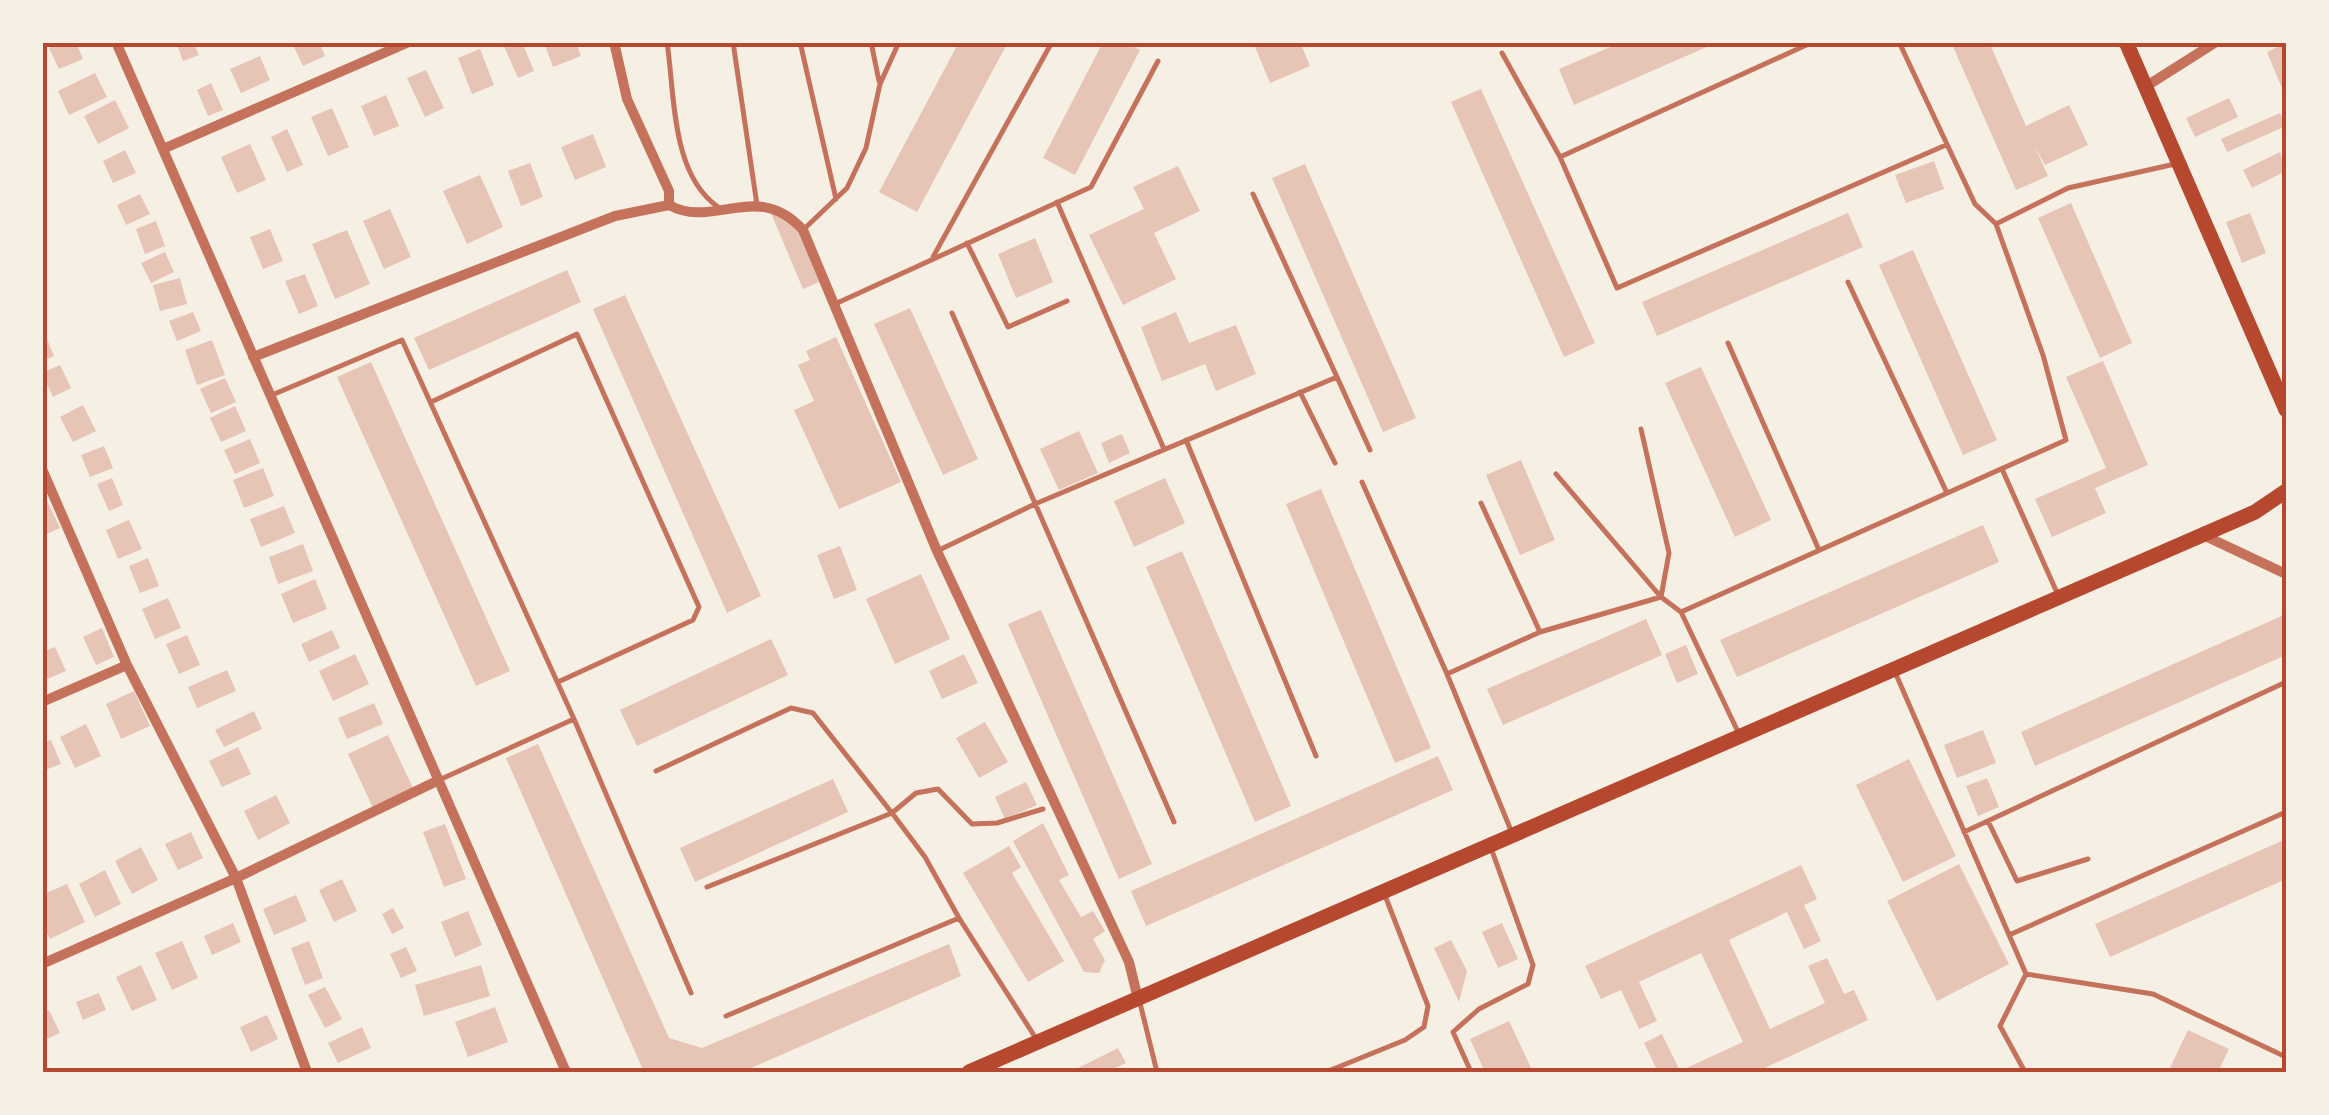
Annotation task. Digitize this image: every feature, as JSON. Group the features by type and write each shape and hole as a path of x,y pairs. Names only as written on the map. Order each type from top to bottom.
{"main road":[{"path":"2126,42 2178,164 2279,370 2286,410"},
{"path":"970,1072 1000,1066 1038,1043 1138,998 1491,848 2256,512 2286,491"}],"street":[{"path":"116,42 566,1072"},
{"path":"162,150 409,42"},
{"path":"614,42 627,100 668,191 668,205"},
{"path":"2145,86 2216,42"},
{"path":"253,356 616,216 668,205 688,214 718,207 757,205 790,215 803,230 937,550 1129,962 1138,998"},
{"path":"42,469 127,665 236,878 307,1072"},
{"path":"2203,535 2286,574"},
{"path":"42,702 127,665"},
{"path":"42,964 236,878 439,780"}],"lane":[{"path":"667,42 688,174 718,207"},
{"path":"733,42 757,205"},
{"path":"800,42 836,199"},
{"path":"872,42 880,84"},
{"path":"803,230 847,188 866,148 880,84 899,42"},
{"path":"931,260 1052,42"},
{"path":"1560,156 1813,42"},
{"path":"1681,612 2066,440 2043,355 1996,224 1975,204 1900,42"},
{"path":"1502,53 1560,156 1616,288 1946,145"},
{"path":"834,304 1091,186 1158,61"},
{"path":"1996,224 2068,188 2178,164"},
{"path":"1253,194 1370,450"},
{"path":"1057,202 1164,449"},
{"path":"967,243 1008,326 1067,301"},
{"path":"1848,282 1947,493"},
{"path":"952,313 1174,822"},
{"path":"430,402 578,334 699,607 693,620 558,682"},
{"path":"270,396 402,340 574,718 691,993"},
{"path":"1728,343 1819,550"},
{"path":"937,550 1034,504 1337,376"},
{"path":"1300,392 1336,462"},
{"path":"1642,428 1669,553 1662,597"},
{"path":"1186,440 1316,756"},
{"path":"2002,468 2059,598"},
{"path":"1556,474 1662,597 1681,612 1740,737"},
{"path":"1362,482 1448,674 1513,836"},
{"path":"1481,503 1540,632"},
{"path":"1448,674 1540,632 1662,597"},
{"path":"1894,670 2026,974"},
{"path":"1964,832 2286,682"},
{"path":"656,771 791,708 813,714 892,813 1038,1043"},
{"path":"439,780 574,718"},
{"path":"707,888 892,813 929,788 938,789 972,824 996,823 1043,809"},
{"path":"2009,936 2286,812"},
{"path":"1988,821 2017,881 2088,859"},
{"path":"1471,1072 1453,1032 1479,1009 1528,984 1534,965 1491,848"},
{"path":"1326,1072 1406,1040 1424,1027 1428,1006 1384,892"},
{"path":"726,1016 959,918"},
{"path":"2026,974 2152,994 2286,1057"},
{"path":"2025,1072 2000,1026 2026,974"},
{"path":"1138,998 1148,1020 1158,1072"}],"building":[{"path":"62,42 76,42 83,59 59,69 49,48"},
{"path":"176,42 193,42 199,55 183,61"},
{"path":"319,42 325,56 303,66 293,45"},
{"path":"502,42 522,42 534,71 518,78"},
{"path":"544,42 576,42 581,56 553,67"},
{"path":"959,42 1008,42 917,212 879,192"},
{"path":"1103,42 1125,42 1140,50 1075,175 1043,158"},
{"path":"1253,42 1300,42 1310,66 1270,83"},
{"path":"1622,42 1718,42 1574,105 1559,69"},
{"path":"1951,42 1989,42 2026,126 2069,105 2088,145 2045,165 2035,147 2048,176 2016,190"},
{"path":"2286,43 2286,98 2267,52"},
{"path":"480,49 494,85 472,94 458,58"},
{"path":"260,56 270,80 241,93 230,69"},
{"path":"426,70 444,108 425,117 407,78"},
{"path":"95,73 107,97 69,115 58,91"},
{"path":"211,83 223,110 208,116 197,90"},
{"path":"1481,89 1595,343 1564,357 1451,102"},
{"path":"386,95 399,126 374,136 361,106"},
{"path":"2229,98 2238,117 2195,137 2186,118"},
{"path":"115,100 129,128 98,144 84,116"},
{"path":"332,108 349,147 328,156 311,117"},
{"path":"2280,113 2286,126 2227,152 2221,139"},
{"path":"287,129 303,165 287,172 271,137"},
{"path":"593,134 606,167 575,180 561,147"},
{"path":"250,144 266,180 237,193 221,157"},
{"path":"125,150 136,173 113,183 103,161"},
{"path":"2280,152 2286,171 2252,188 2243,170"},
{"path":"1934,161 1944,189 1906,203 1895,175"},
{"path":"530,163 543,197 521,206 508,171"},
{"path":"1305,164 1416,418 1383,432 1272,178"},
{"path":"1178,166 1200,211 1154,233 1176,279 1123,305 1089,235 1144,209 1133,187"},
{"path":"480,175 503,227 467,244 443,191"},
{"path":"140,194 150,214 126,225 117,205"},
{"path":"2071,203 2132,343 2100,358 2038,218"},
{"path":"390,209 411,257 384,269 363,221"},
{"path":"771,213 796,224 819,282 803,289"},
{"path":"1848,213 1863,247 1657,336 1642,302"},
{"path":"2250,213 2266,253 2242,263 2226,222"},
{"path":"156,221 165,246 145,254 136,229"},
{"path":"270,229 283,261 263,269 250,237"},
{"path":"347,230 370,284 335,299 312,244"},
{"path":"1035,238 1053,282 1016,298 998,254"},
{"path":"1913,250 1997,440 1963,455 1879,265"},
{"path":"165,252 174,272 151,283 141,263"},
{"path":"567,270 581,302 429,370 414,338"},
{"path":"305,274 318,306 299,314 285,281"},
{"path":"180,278 187,304 160,311 153,285"},
{"path":"625,295 761,596 727,613 593,309"},
{"path":"910,308 978,459 943,475 874,324"},
{"path":"193,312 201,331 177,341 169,321"},
{"path":"1176,312 1189,343 1236,325 1256,374 1216,391 1205,364 1162,381 1141,327"},
{"path":"43,330 54,356 43,361"},
{"path":"836,337 901,482 839,509 794,410 814,401 798,365 810,360 806,351"},
{"path":"212,340 225,375 197,385 185,350"},
{"path":"2103,361 2148,465 2095,488 2106,513 2052,537 2035,499 2106,468 2066,377"},
{"path":"371,362 510,671 476,686 337,377"},
{"path":"60,365 71,388 53,397 42,373"},
{"path":"1701,367 1771,520 1735,537 1665,383"},
{"path":"225,378 236,402 211,413 200,389"},
{"path":"83,405 96,431 73,442 60,417"},
{"path":"235,406 246,431 221,442 210,418"},
{"path":"1079,431 1098,473 1059,490 1040,449"},
{"path":"1122,434 1130,453 1109,463 1101,443"},
{"path":"250,439 260,463 235,474 224,450"},
{"path":"104,446 113,468 90,477 81,455"},
{"path":"1521,460 1555,540 1520,555 1486,475"},
{"path":"263,468 274,496 244,508 233,480"},
{"path":"112,478 123,505 109,511 97,484"},
{"path":"1165,478 1185,523 1134,547 1114,501"},
{"path":"1321,489 1431,748 1395,763 1286,504"},
{"path":"42,490 60,528 42,536"},
{"path":"284,506 295,533 261,547 250,519"},
{"path":"129,520 142,549 118,559 106,530"},
{"path":"1983,525 1999,562 1737,677 1720,640"},
{"path":"303,544 313,571 278,584 269,557"},
{"path":"840,546 857,590 834,599 817,555"},
{"path":"1182,551 1291,806 1255,822 1146,567"},
{"path":"148,558 159,586 140,593 129,566"},
{"path":"921,574 950,639 895,664 866,599"},
{"path":"315,579 327,609 293,623 281,594"},
{"path":"168,598 181,628 155,639 142,609"},
{"path":"1041,610 1152,864 1119,879 1008,624"},
{"path":"2286,614 2286,655 2035,766 2021,732"},
{"path":"1646,619 1662,655 1503,725 1487,689"},
{"path":"102,628 114,657 96,665 83,637"},
{"path":"332,630 340,648 309,662 301,644"},
{"path":"187,635 200,665 179,674 166,644"},
{"path":"771,639 788,675 637,746 620,710"},
{"path":"1686,645 1698,674 1677,683 1665,654"},
{"path":"55,647 66,671 47,679 42,652"},
{"path":"355,654 369,684 333,701 319,671"},
{"path":"964,654 978,683 942,699 929,671"},
{"path":"227,670 236,691 197,708 188,687"},
{"path":"134,691 150,726 121,739 106,704"},
{"path":"374,703 383,724 347,739 338,718"},
{"path":"254,711 262,729 224,747 215,730"},
{"path":"985,722 1008,762 979,778 956,738"},
{"path":"86,724 101,756 75,768 60,737"},
{"path":"1983,730 1996,763 1957,778 1944,745"},
{"path":"388,735 413,788 373,808 348,754"},
{"path":"51,740 61,764 42,771 42,744"},
{"path":"538,744 669,1038 702,1048 949,944 961,976 742,1072 644,1072 506,758"},
{"path":"238,747 251,774 222,787 209,761"},
{"path":"1438,756 1453,790 1146,926 1131,891"},
{"path":"1909,759 1956,856 1903,882 1856,785"},
{"path":"1987,778 1999,807 1978,816 1966,786"},
{"path":"833,779 848,812 695,882 680,848"},
{"path":"1026,782 1037,805 1005,819 995,797"},
{"path":"276,795 290,823 258,840 244,811"},
{"path":"1043,823 1069,875 1059,880 1081,917 1093,911 1105,931 1093,939 1105,960 1099,973 1084,972 1013,841"},
{"path":"445,824 466,879 444,887 423,832"},
{"path":"191,832 203,858 178,870 165,844"},
{"path":"2286,839 2286,879 2110,957 2095,924"},
{"path":"1009,846 1021,867 1012,873 1064,961 1028,982 963,873"},
{"path":"141,847 158,880 132,894 115,861"},
{"path":"1959,864 2009,964 1937,1001 1887,901"},
{"path":"1801,865 1817,899 1804,905 1821,941 1804,949 1787,912 1729,940 1770,1029 1825,1003 1808,966 1827,958 1844,994 1854,990 1868,1020 1756,1072 1658,1072 1644,1043 1662,1034 1680,1071 1743,1042 1701,953 1639,982 1657,1021 1639,1029 1621,990 1601,999 1585,966"},
{"path":"105,870 121,904 95,917 79,884"},
{"path":"342,879 357,911 334,922 319,890"},
{"path":"67,884 85,922 50,939 42,924 42,895"},
{"path":"296,895 307,921 274,935 263,909"},
{"path":"393,908 404,928 392,934 382,914"},
{"path":"468,911 482,945 455,957 441,922"},
{"path":"233,923 241,942 212,955 204,936"},
{"path":"1502,923 1518,959 1498,968 1482,932"},
{"path":"1451,940 1467,971 1459,1002 1434,948"},
{"path":"182,941 198,978 172,990 155,953"},
{"path":"309,941 323,978 305,985 291,948"},
{"path":"406,947 417,971 401,978 390,954"},
{"path":"141,965 157,1000 132,1011 116,977"},
{"path":"481,965 490,996 424,1016 415,985"},
{"path":"325,987 342,1019 325,1028 308,995"},
{"path":"99,993 106,1010 83,1020 76,1002"},
{"path":"495,1007 508,1042 468,1057 455,1022"},
{"path":"49,1010 60,1033 45,1040 42,1013"},
{"path":"267,1015 278,1039 251,1052 240,1027"},
{"path":"1509,1021 1533,1072 1485,1072 1470,1039"},
{"path":"362,1027 371,1048 338,1063 328,1043"},
{"path":"2188,1030 2229,1049 2218,1072 2168,1072"},
{"path":"1118,1048 1126,1063 1106,1072 1070,1072"}]}
